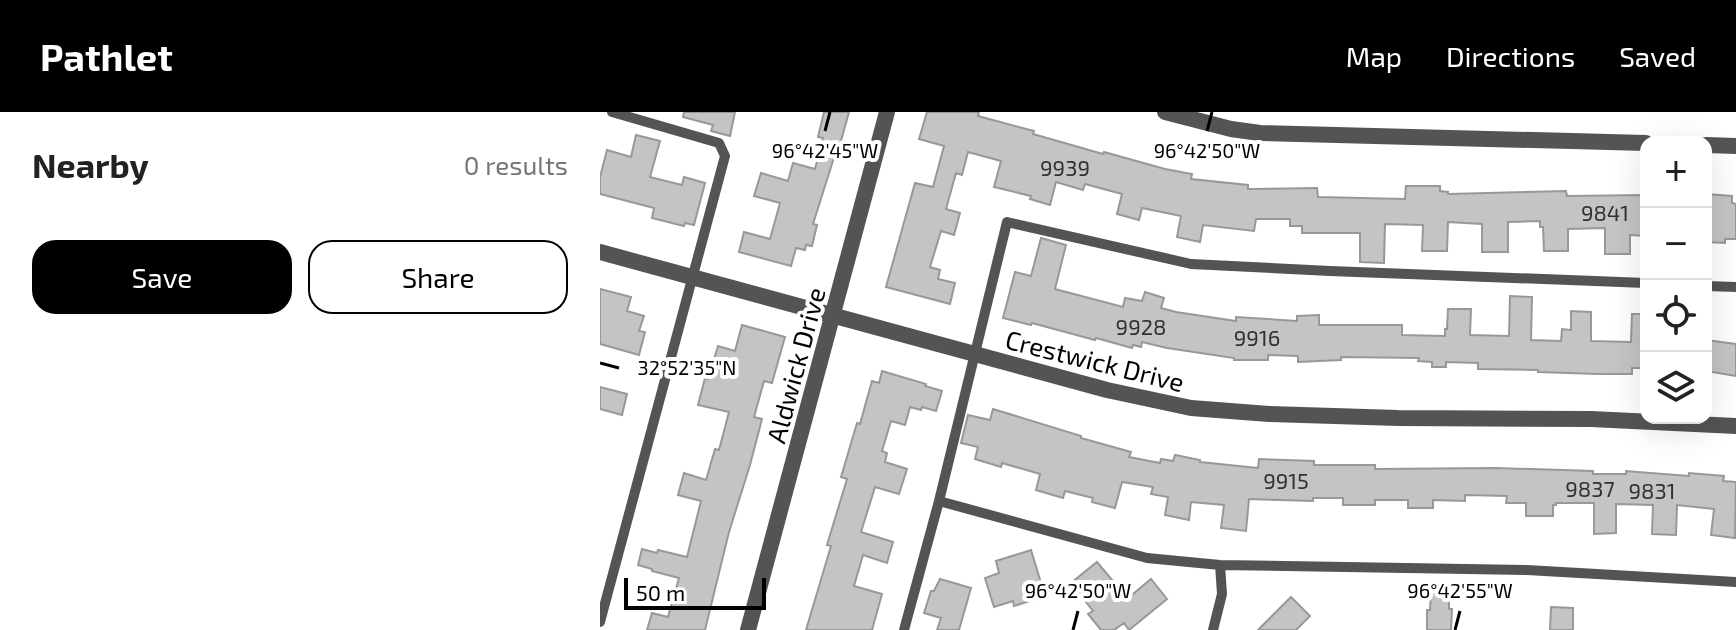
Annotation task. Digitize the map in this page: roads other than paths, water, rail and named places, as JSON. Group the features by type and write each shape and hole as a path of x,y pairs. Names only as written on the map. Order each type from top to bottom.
{"street":[{"name":"Aldwick Drive","path":"748,630 887,112"},
{"path":"1165,112 1260,133 1640,143"},
{"path":"1712,145 1736,146"},
{"name":"Crestwick Drive","path":"600,252 1107,390 1191,408 1269,414 1591,419 1736,426"}],"lane":[{"path":"600,622 725,156 719,143 612,112"},
{"path":"904,630 1007,222 1191,264 1640,283"},
{"path":"1712,286 1736,287"},
{"path":"939,501 1147,558 1220,565 1527,570 1736,582"},
{"path":"1213,630 1222,594 1220,565"}]}
